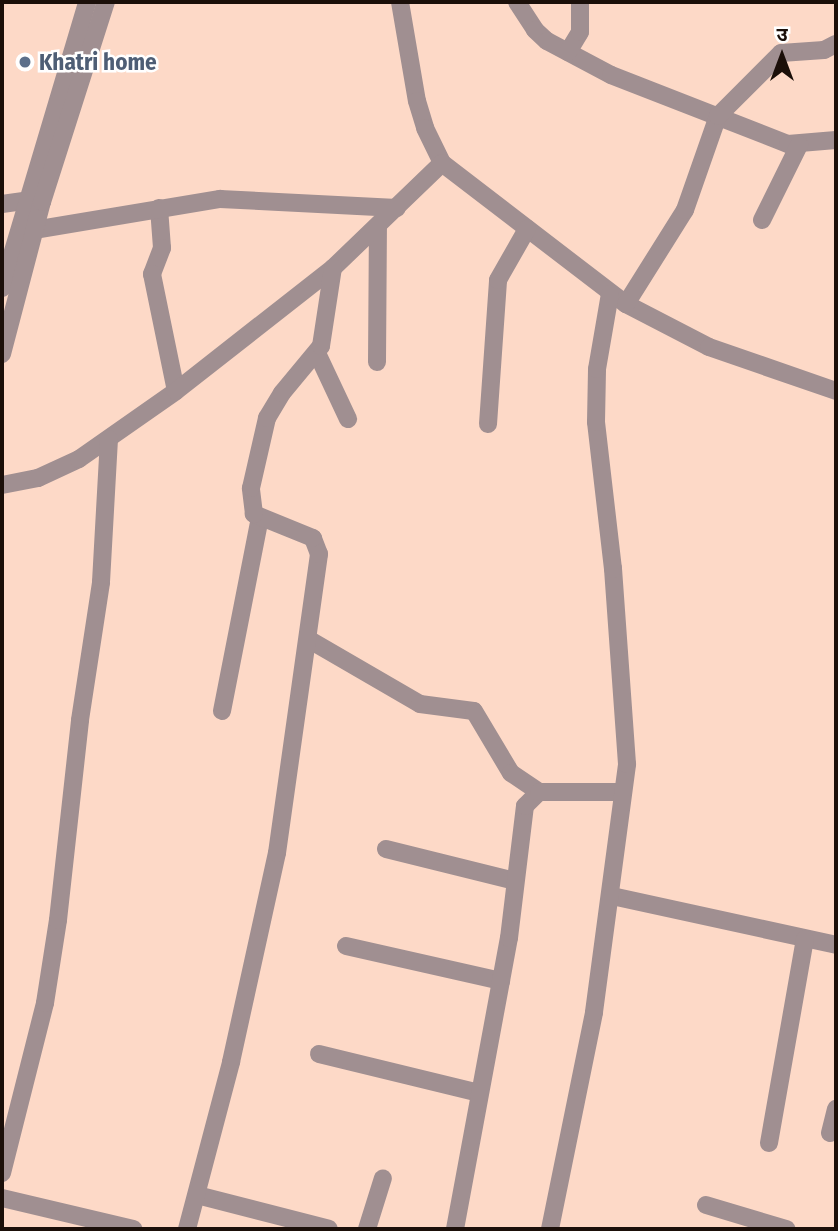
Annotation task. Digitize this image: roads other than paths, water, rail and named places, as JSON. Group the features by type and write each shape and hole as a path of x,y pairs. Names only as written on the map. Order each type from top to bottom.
{"street":[{"path":"36,201 87,2"},
{"path":"2,288 26,231 106,2"},
{"path":"400,2 417,101 425,128 442,163 626,304 709,347 836,391"},
{"path":"517,2 535,30 568,52 611,75 799,145 836,140"},
{"path":"568,52 580,32 580,2"},
{"path":"626,304 685,210 718,116 781,53 824,50 836,44"},
{"path":"762,220 799,145"},
{"path":"2,485 55,471 109,439 176,391 333,268 442,163"},
{"path":"26,231 159,208 248,198 397,208"},
{"path":"2,204 36,201"},
{"path":"159,208 162,248 152,274 176,391"},
{"path":"377,362 378,226"},
{"path":"488,424 498,280 527,229"},
{"path":"2,354 26,231"},
{"path":"187,1229 231,1062 277,853 307,639 317,544 313,538 260,518 254,514 250,500 267,418 282,393 317,354 324,337 333,268"},
{"path":"551,1229 594,1012 623,792 626,741 613,569 596,409 600,346 610,293"},
{"path":"317,354 348,419"},
{"path":"2,1173 45,1003 58,920 80,720 101,582 109,439"},
{"path":"222,711 260,518"},
{"path":"307,639 420,705 474,710 511,773 539,792 623,792"},
{"path":"455,1229 501,981 525,806 539,792"},
{"path":"386,849 515,881"},
{"path":"611,896 836,945"},
{"path":"769,1143 805,939"},
{"path":"346,946 501,981"},
{"path":"318,1054 479,1093"},
{"path":"830,1133 836,1109"},
{"path":"367,1229 383,1178"},
{"path":"197,1195 329,1229"},
{"path":"2,1198 133,1229"},
{"path":"705,1205 786,1229"}],"place":[{"name":"Khatri home","path":"25,62"}]}
